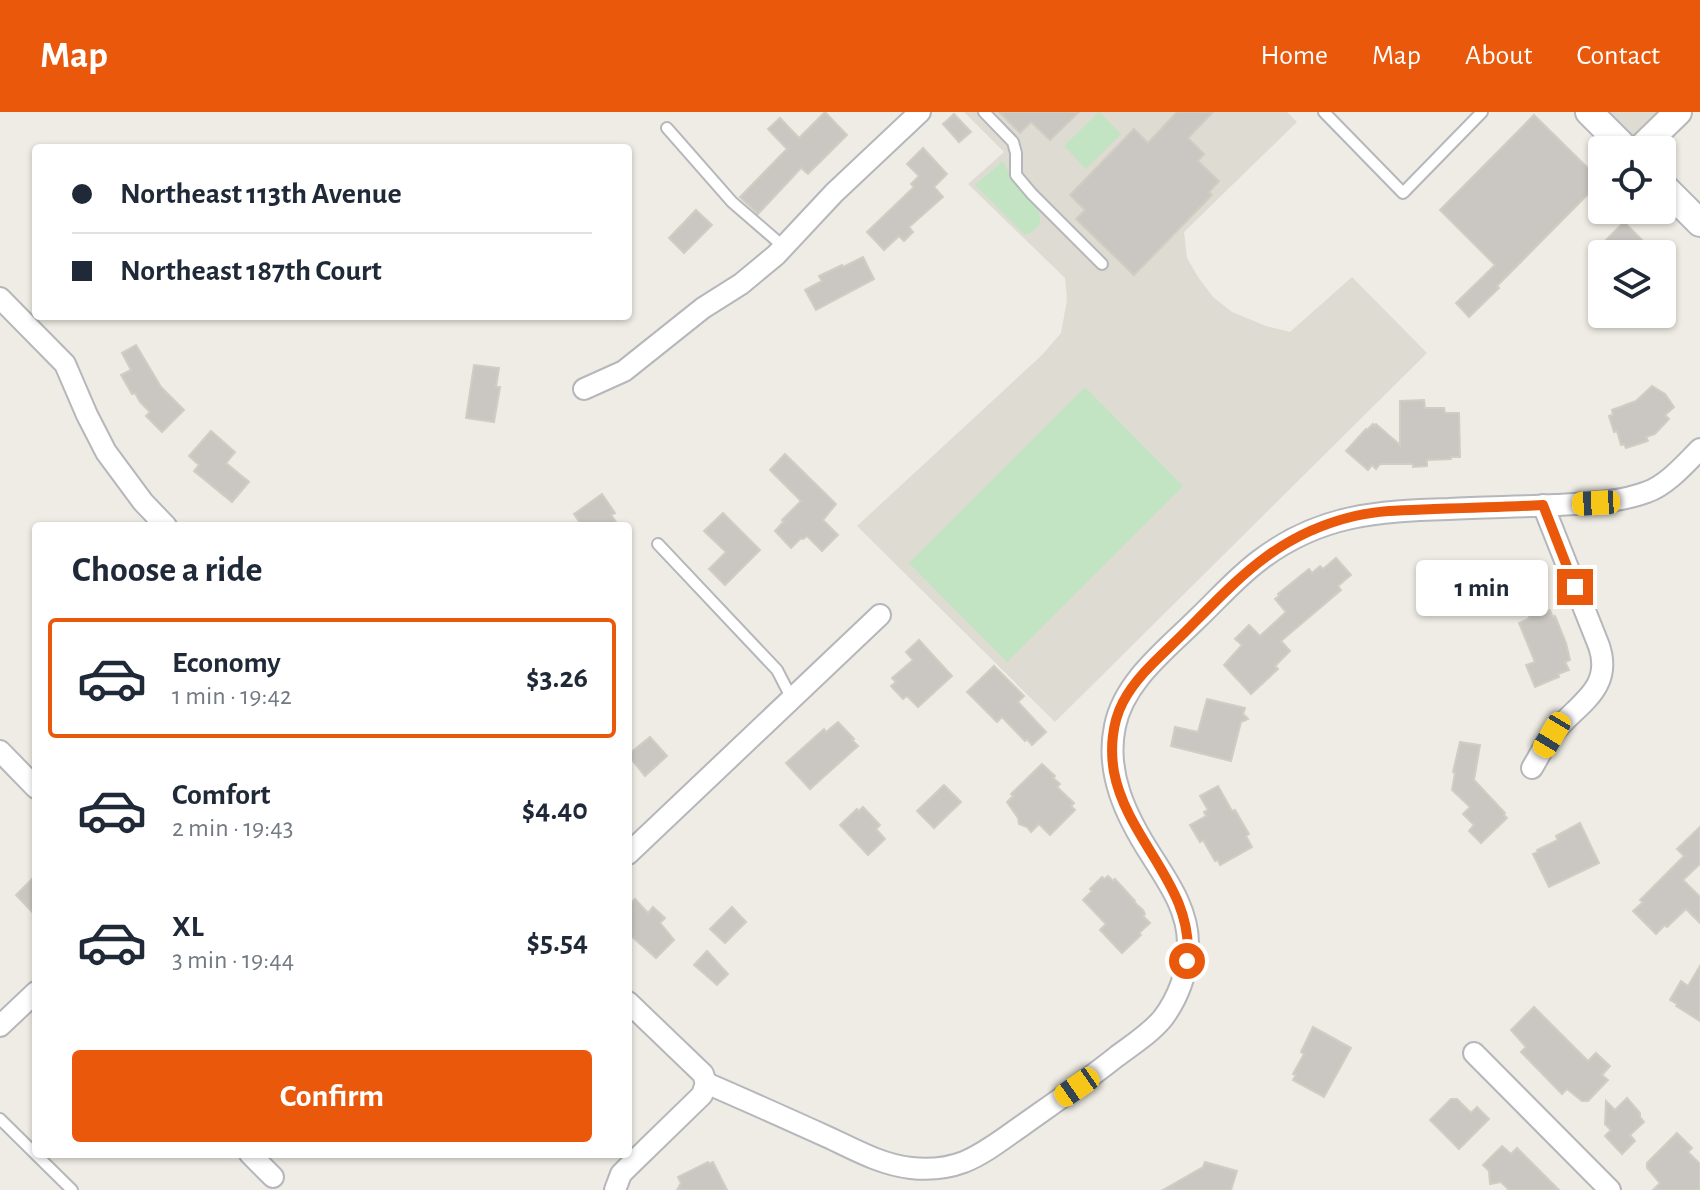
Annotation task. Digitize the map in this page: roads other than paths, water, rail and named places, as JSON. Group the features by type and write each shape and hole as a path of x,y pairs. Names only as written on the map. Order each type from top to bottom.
{"street":[{"path":"584,389 624,371 703,308 741,284 784,247 834,193 920,112"},
{"path":"1589,112 1613,136"},
{"path":"1653,136 1678,112"},
{"path":"1676,199 1700,223"},
{"path":"0,298 65,364 106,452 143,502 162,522"},
{"path":"706,1083 886,1162 914,1168 936,1168 961,1163 981,1154 1082,1084 1148,1032 1162,1019 1184,978 1188,937 1178,900 1126,811 1111,753 1119,712 1139,679 1245,572 1272,551 1306,532 1355,516 1617,500 1650,492 1700,449"},
{"path":"1532,768 1552,735 1596,688 1603,665 1599,646 1543,505"},
{"path":"632,850 880,615"},
{"path":"0,751 32,784"},
{"path":"0,1026 32,996"},
{"path":"615,1190 621,1174 702,1095 706,1083 703,1074 632,1006"},
{"path":"1474,1053 1610,1190"},
{"path":"254,1158 273,1177"}],"lane":[{"path":"984,112 1013,142 1016,175 1102,264"},
{"path":"1324,112 1403,193 1482,112"},
{"path":"667,128 732,202 784,247"},
{"path":"658,544 777,670 792,699"},
{"path":"0,1119 32,1151"},
{"path":"40,1158 72,1190"}]}
